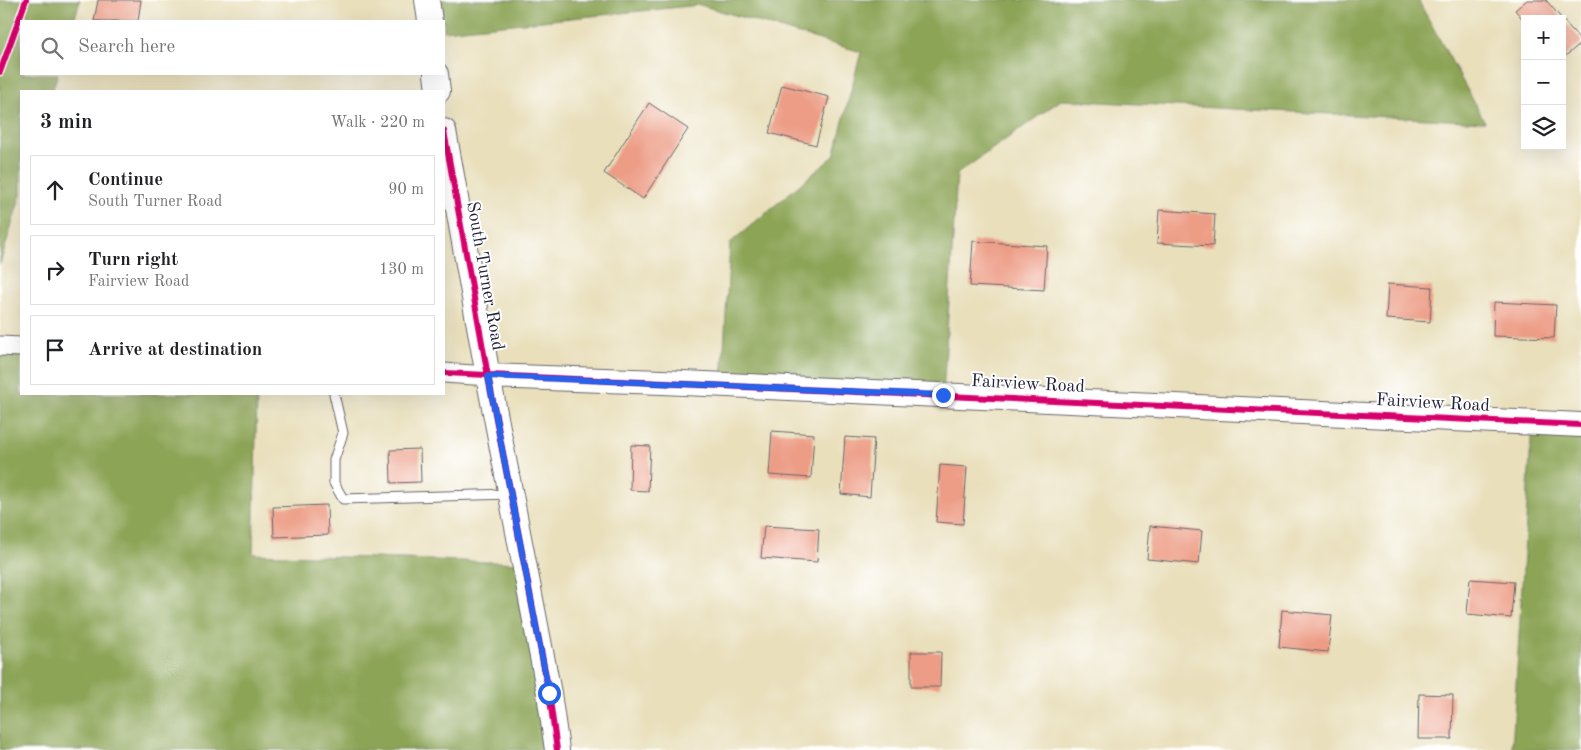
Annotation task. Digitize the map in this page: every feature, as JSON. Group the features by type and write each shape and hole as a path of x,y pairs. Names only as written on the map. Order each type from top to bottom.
{"street":[{"path":"427,0 430,20"},
{"path":"436,75 438,90"},
{"name":"South Turner Road","path":"445,137 488,376 549,693 557,750"},
{"path":"0,346 20,347"},
{"name":"Fairview Road","path":"445,373 682,382 1581,425"}],"lane":[{"path":"334,395 343,433 334,460 334,483 343,499 511,494"}],"green space":[{"path":"0,0 80,0 74,20 20,20 20,75 58,75 52,90 20,90 20,197 0,264"},
{"path":"427,0 1418,0 1485,122 1061,100 957,174 943,395 722,384 730,243 834,156 861,52 700,5 445,31 445,20 430,20"},
{"path":"0,346 20,347 20,395 257,395 253,554 524,563 557,750 0,750"},
{"path":"1532,423 1581,425 1581,750 1512,750"}],"building":[{"path":"98,0 141,0 138,20 94,20"},
{"path":"1527,0 1546,0 1559,15 1521,15 1521,17 1515,10"},
{"path":"1566,23 1581,40 1581,43 1566,56"},
{"path":"782,85 829,97 816,145 769,133"},
{"path":"649,103 688,129 643,199 604,173"},
{"path":"1159,210 1215,214 1213,246 1157,243"},
{"path":"973,241 1047,246 1044,290 970,286"},
{"path":"1388,284 1432,287 1430,322 1386,319"},
{"path":"1494,302 1556,305 1554,338 1493,336"},
{"path":"772,431 814,434 811,478 769,475"},
{"path":"845,437 874,439 870,497 841,494"},
{"path":"631,445 650,446 648,491 630,490"},
{"path":"420,449 421,482 391,483 390,450"},
{"path":"940,465 967,467 963,524 936,522"},
{"path":"327,505 328,535 274,537 273,507"},
{"path":"764,526 819,529 817,562 761,558"},
{"path":"1150,526 1202,531 1199,564 1147,559"},
{"path":"1470,579 1514,582 1511,618 1467,614"},
{"path":"1282,610 1332,615 1328,652 1279,647"},
{"path":"911,652 941,652 940,687 911,687"},
{"path":"1419,694 1453,695 1452,739 1418,739"}],"cycle path":[{"path":"0,72 26,0"},
{"path":"445,137 488,376 549,693 557,750"},
{"path":"445,373 1581,425"}],"route":[{"path":"549,693 488,376 943,395"}]}
